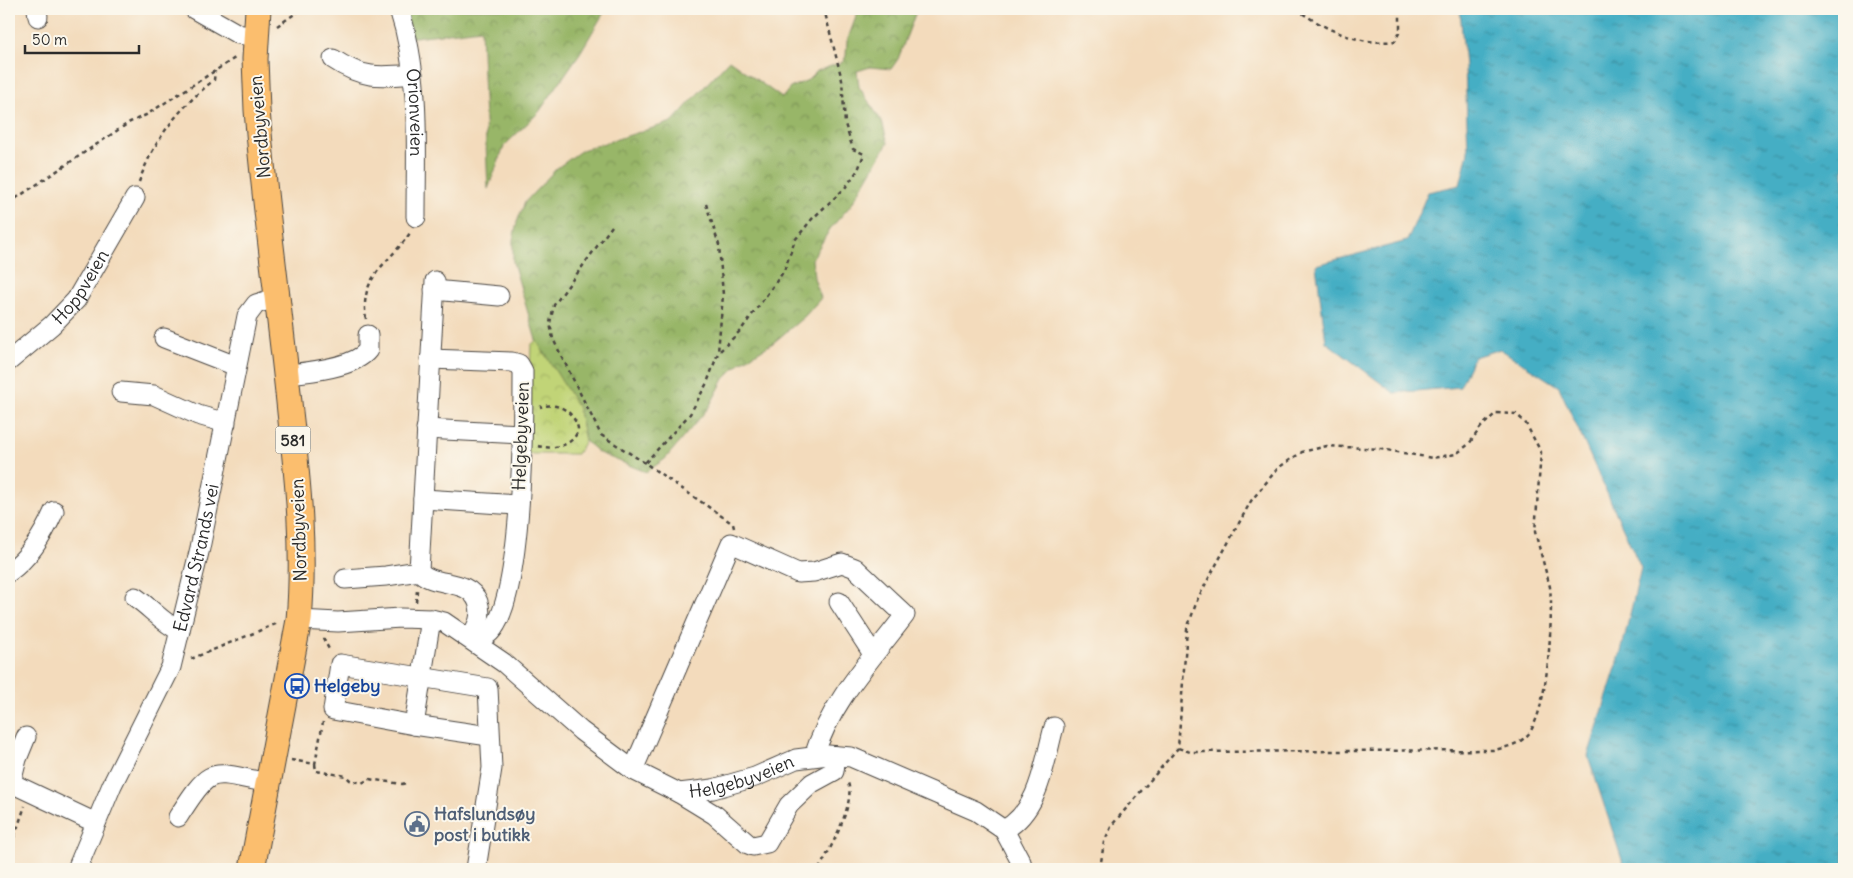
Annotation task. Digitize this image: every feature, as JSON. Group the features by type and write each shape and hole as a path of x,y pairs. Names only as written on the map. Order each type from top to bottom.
{"main road":[{"name":"Nordbyveien","path":"252,869 304,620 300,523 287,374 259,136 255,83 248,45 258,9"}],"street":[{"path":"194,9 238,34 248,45"},
{"name":"Orionveien","path":"399,9 413,74 416,110 416,217"},
{"path":"333,59 347,68 367,76 413,74"},
{"name":"Hoppveien","path":"9,361 52,325 76,300 135,198"},
{"path":"419,571 434,285 499,296"},
{"name":"Edvard Strands vei","path":"77,869 112,785 171,667 226,423 243,332 251,309 260,301 278,297"},
{"path":"287,374 328,369 359,358 368,350 368,335"},
{"path":"164,338 236,366"},
{"name":"Helgebyveien","path":"430,359 519,364 523,371 524,427 513,566 508,598 492,629 486,636 470,638"},
{"path":"121,392 154,394 198,415 226,423"},
{"path":"426,429 524,427"},
{"path":"423,499 518,505"},
{"path":"9,572 20,564 45,532 54,510"},
{"path":"633,770 731,543 798,573 814,572 842,563 855,568 905,615 873,654 828,720 821,733 814,756"},
{"path":"345,579 419,571 427,577 462,587 476,598 480,616 470,638"},
{"path":"135,598 156,613 167,625 180,631"},
{"path":"839,602 873,654"},
{"path":"414,725 431,619"},
{"name":"Helgebyveien","path":"304,620 338,622 431,619 444,622 494,656 581,731 633,770 679,793 713,789 755,777 796,759 814,756 835,763 851,757 976,811 1004,830 1023,869"},
{"path":"476,869 492,768 488,688 494,656"},
{"path":"488,688 340,664 333,710 489,736"},
{"path":"1004,830 1028,810 1045,764 1054,727"},
{"path":"26,737 16,759 10,783 30,794 96,823"},
{"path":"679,793 715,814 748,844 762,845 771,838 789,805 835,763"},
{"path":"178,816 196,788 204,779 211,775 228,774 269,783"}],"path":[{"path":"9,203 130,122 215,71 248,45 302,9"},
{"path":"718,353 741,330 784,271 795,240 812,219 845,188 858,170 864,154 853,149 845,124 842,80 824,9"},
{"path":"1296,9 1337,34 1385,42 1395,41 1400,31 1400,9"},
{"path":"135,198 151,153 167,126 187,102 214,80 215,71"},
{"path":"645,463 690,414 707,383 718,353 723,296 719,245 706,204"},
{"path":"368,335 364,302 368,284 400,247 410,233 416,217"},
{"path":"612,226 554,305 550,323 553,339 602,435 733,524 736,532 731,543"},
{"path":"551,405 567,410 574,418 578,428 576,435 565,444 555,448 545,448 533,442 524,427 537,409 551,405"},
{"path":"1100,869 1103,860 1104,842 1112,825 1178,748 1187,629 1198,598 1251,501 1278,468 1302,452 1327,446 1381,449 1432,458 1456,454 1496,413 1516,414 1525,422 1542,452 1535,532 1550,587 1551,600 1544,688 1537,715 1529,733 1519,742 1493,750 1190,752 1178,748"},
{"path":"171,667 268,626 304,620 321,635 327,647 340,664"},
{"path":"333,710 322,724 315,764 316,770 346,776 350,780 362,783 368,779 406,783"},
{"path":"283,759 315,764"},
{"path":"819,869 838,832 849,796 848,782 835,763"},
{"path":"9,852 30,794"}],"green space":[{"path":"398,9 606,9 580,53 539,112 504,146 488,189 481,29 407,38"},
{"path":"859,9 917,9 898,59 891,69 870,67 857,71 859,87 882,122 888,143 851,205 830,229 812,259 814,278 821,298 805,316 773,343 741,362 724,379 709,407 665,459 646,472 599,453 585,441 578,407 536,340 513,262 513,240 517,222 525,202 557,168 582,150 672,122 729,60 782,98 790,88 808,80 817,71 843,62 846,56 847,41"},
{"path":"536,340 578,407 585,441 577,454 527,454 531,345"}],"water":[{"path":"1460,9 1844,9 1844,869 1625,869 1588,756 1621,652 1641,568 1559,387 1500,349 1474,357 1460,387 1394,393 1326,342 1316,265 1407,241 1428,192 1460,185 1468,152 1465,66"}],"place":[{"name":"Helgeby","path":"297,686"},
{"name":"Hafslundsøy post i butikk","path":"417,824"}]}
